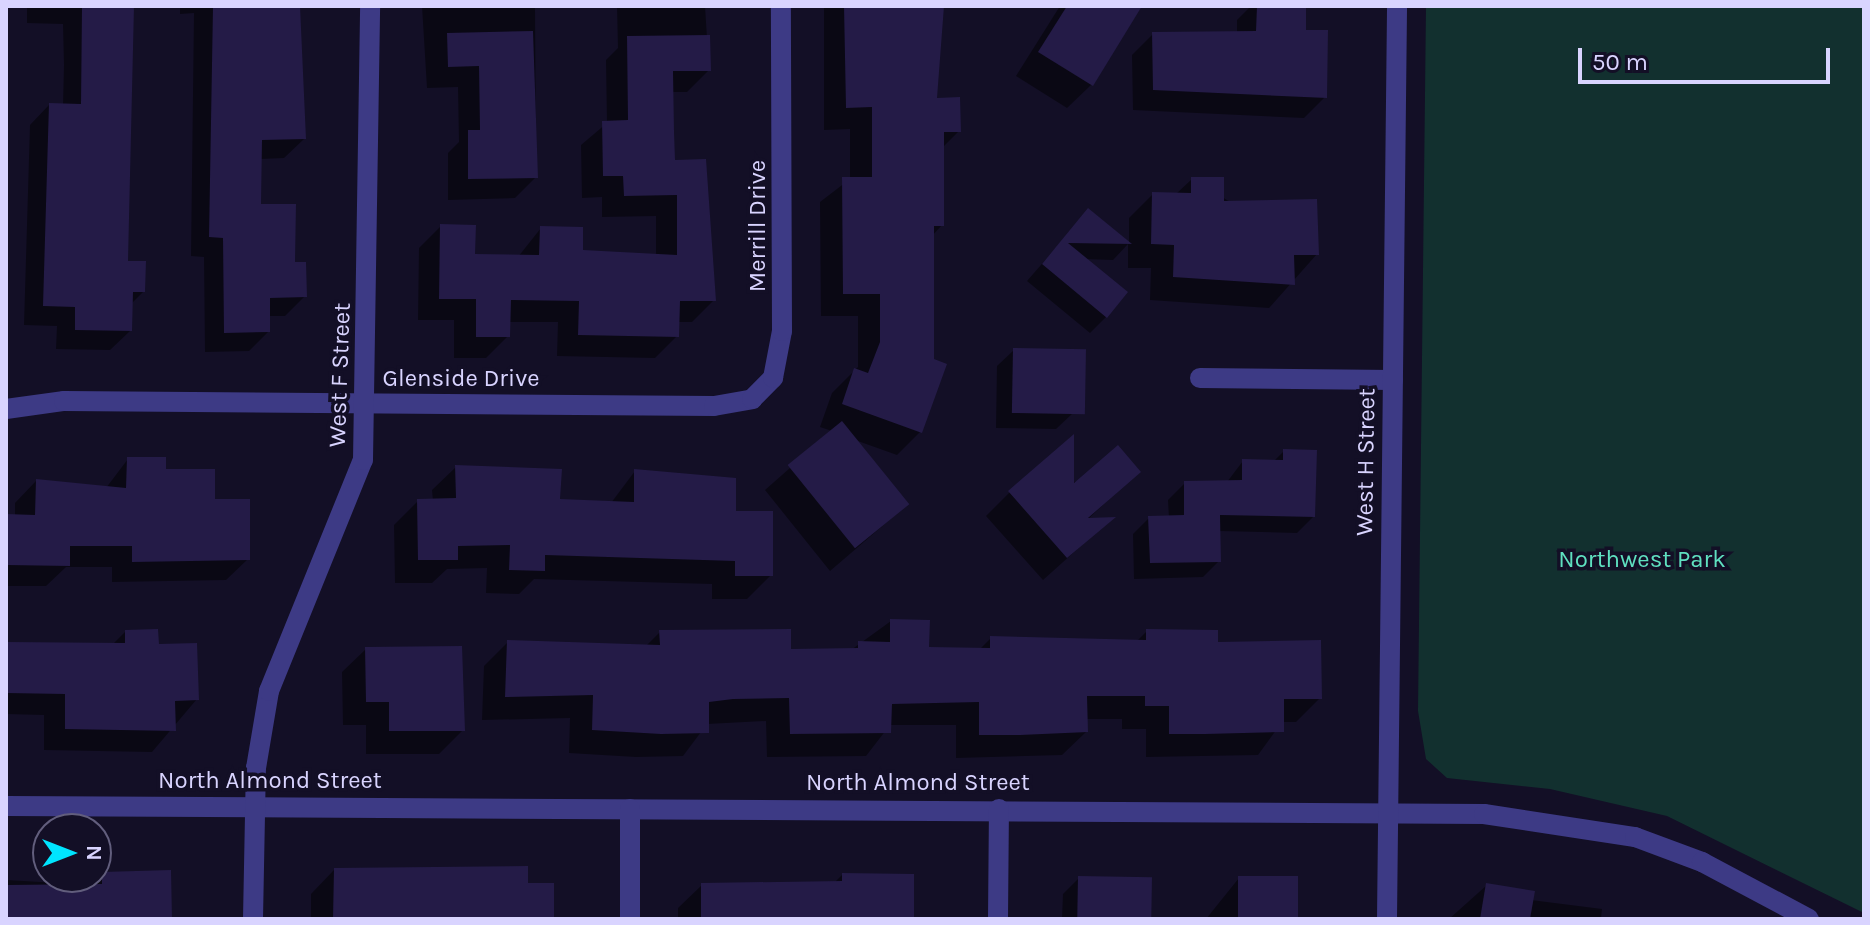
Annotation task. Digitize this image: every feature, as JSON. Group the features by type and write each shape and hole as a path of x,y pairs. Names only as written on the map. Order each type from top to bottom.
{"street":[{"name":"West F Street","path":"253,919 255,808 269,691 343,521 363,460 369,405 370,6"},
{"name":"Merrill Drive","path":"714,406 752,399 773,378 782,331 781,6"},
{"name":"West H Street","path":"1387,919 1397,6"},
{"path":"1200,378 1393,380"},
{"name":"Glenside Drive","path":"6,409 64,401 714,406"},
{"name":"North Almond Street","path":"6,806 1387,811 1531,817 1607,830 1702,862 1809,919"},
{"path":"630,809 630,919"},
{"path":"998,919 999,809"}],"green space":[{"name":"Northwest Park","path":"1426,6 1864,6 1864,913 1667,816 1550,789 1447,778 1426,759 1418,711"}],"building":[{"path":"82,6 134,6 128,261 146,261 145,292 133,292 132,331 75,330 75,307 43,306 49,103 81,104"},
{"path":"213,6 300,6 306,139 262,140 261,204 296,204 295,262 306,262 307,297 270,298 270,332 224,333 223,238 209,237"},
{"path":"844,6 944,6 937,98 960,97 961,132 944,132 944,226 934,226 934,359 947,364 922,433 842,404 854,368 868,373 880,342 880,294 843,294 842,177 872,177 872,107 846,108"},
{"path":"1067,6 1142,6 1093,86 1038,52"},
{"path":"1257,6 1306,6 1306,30 1328,30 1327,98 1153,90 1152,32 1256,31"},
{"path":"533,31 538,178 468,179 468,130 480,130 479,66 448,67 447,33"},
{"path":"710,35 711,71 673,71 674,132 675,160 706,159 716,301 680,301 679,337 578,335 579,301 511,300 510,337 476,337 476,299 439,299 440,224 476,225 475,254 539,255 540,226 583,227 583,250 677,255 677,195 624,196 623,176 603,176 602,121 628,120 627,36"},
{"path":"1191,177 1224,177 1224,201 1317,199 1319,255 1294,255 1295,285 1173,277 1174,245 1151,244 1152,192 1191,193"},
{"path":"1088,208 1132,244 1068,243 1128,292 1107,318 1042,264"},
{"path":"1013,348 1086,349 1085,414 1012,413"},
{"path":"842,421 909,504 855,548 788,465"},
{"path":"1074,434 1074,483 1118,445 1141,472 1088,518 1116,517 1067,558 1008,491"},
{"path":"1283,449 1317,450 1315,517 1220,515 1221,562 1150,563 1148,516 1184,515 1184,481 1242,480 1242,459 1283,460"},
{"path":"127,457 166,457 166,469 215,469 215,499 250,499 250,560 132,562 132,546 70,546 70,566 6,565 6,514 35,515 36,479 126,488"},
{"path":"455,465 562,469 560,499 634,502 634,469 736,478 736,511 773,511 773,576 735,576 735,561 545,555 545,571 509,570 510,545 458,546 458,560 418,560 417,499 456,498"},
{"path":"890,619 930,620 929,647 990,648 990,636 1146,640 1146,629 1218,630 1218,642 1321,640 1322,699 1284,699 1284,732 1169,734 1169,706 1145,706 1145,696 1087,696 1088,732 979,735 979,702 892,704 891,733 790,734 789,698 733,699 709,702 709,733 661,734 592,730 593,695 505,697 507,640 660,645 659,630 791,629 791,649 858,648 858,641 890,642"},
{"path":"158,629 159,644 197,643 199,700 175,701 176,731 65,729 65,694 6,693 6,642 125,643 125,630"},
{"path":"462,646 465,731 389,731 389,702 366,702 365,647"},
{"path":"528,866 528,883 554,883 554,919 333,919 334,868"},
{"path":"171,870 172,919 6,919 6,885 32,885 32,893 112,893 112,872"},
{"path":"842,873 914,874 914,919 701,919 701,883 842,881"},
{"path":"1078,876 1152,877 1151,919 1077,919"},
{"path":"1238,876 1298,876 1298,919 1238,919"},
{"path":"1486,883 1535,891 1530,919 1480,919"}]}
